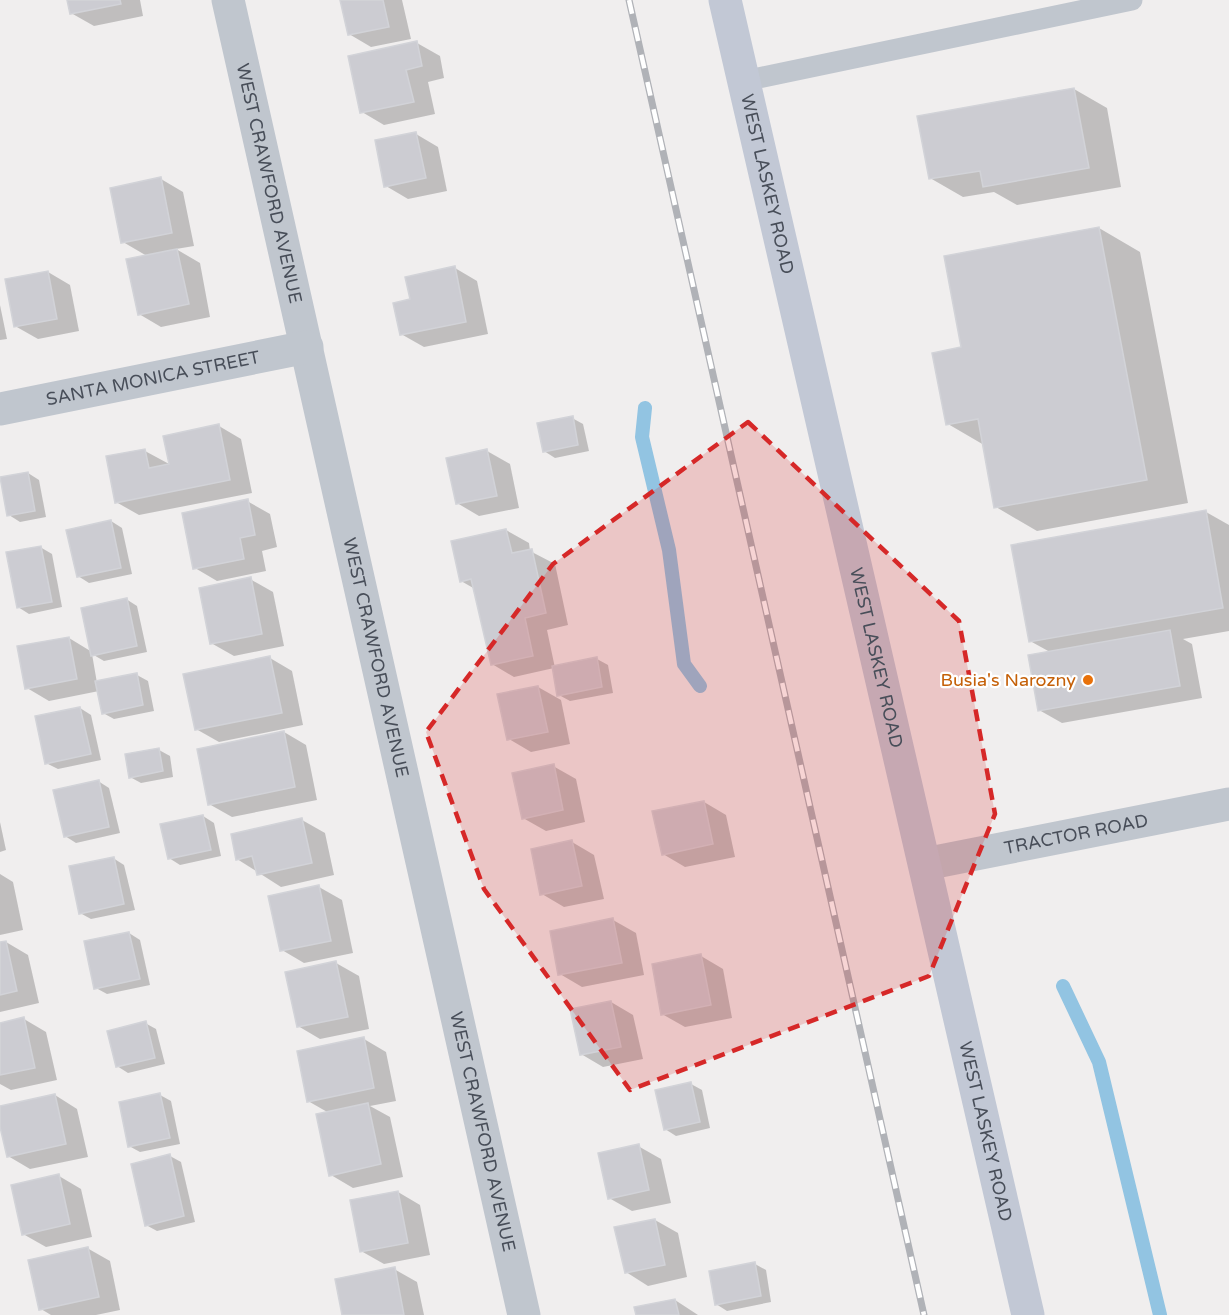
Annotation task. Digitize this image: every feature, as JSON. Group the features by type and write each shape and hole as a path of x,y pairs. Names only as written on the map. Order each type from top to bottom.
{"main road":[{"name":"WEST LASKEY ROAD","path":"725,0 1028,1315"}],"street":[{"name":"WEST CRAWFORD AVENUE","path":"228,0 524,1315"},
{"name":"SANTA MONICA STREET","path":"0,409 307,347"},
{"name":"TRACTOR ROAD","path":"925,864 1229,804"}],"lane":[{"path":"744,81 1132,0"}],"highlighted area":[{"path":"748,422 959,621 995,814 929,976 630,1090 484,889 426,732 553,564"}],"building":[{"path":"67,0 120,0 121,4 70,14"},
{"path":"340,0 383,0 389,27 348,35"},
{"path":"417,41 422,66 406,70 414,102 360,113 348,56"},
{"path":"1074,88 1089,168 983,187 980,171 929,179 917,116"},
{"path":"416,132 426,178 384,187 375,140"},
{"path":"161,177 172,233 121,243 110,188"},
{"path":"1099,227 1147,480 994,508 978,419 946,425 932,353 961,347 944,256"},
{"path":"177,249 189,304 138,315 126,259"},
{"path":"455,266 466,322 400,335 393,303 410,299 405,277"},
{"path":"48,271 57,319 14,327 5,279"},
{"path":"573,416 578,445 543,452 537,423"},
{"path":"219,424 230,480 115,503 106,456 145,449 149,468 169,464 163,436"},
{"path":"487,449 497,496 456,504 446,458"},
{"path":"28,472 35,511 7,516 0,477"},
{"path":"248,499 255,535 240,538 244,559 193,569 182,513"},
{"path":"1206,510 1223,608 1029,642 1011,545"},
{"path":"111,520 121,568 77,577 66,530"},
{"path":"506,529 512,553 532,549 546,613 525,618 533,656 491,665 471,579 460,582 451,541"},
{"path":"41,546 52,602 17,608 6,552"},
{"path":"251,577 262,634 210,644 199,588"},
{"path":"127,598 137,646 91,656 81,608"},
{"path":"1170,630 1180,686 1038,711 1028,655"},
{"path":"69,637 77,679 25,689 17,646"},
{"path":"270,656 282,713 195,730 183,674"},
{"path":"597,657 602,687 557,696 552,666"},
{"path":"137,673 143,705 102,714 95,681"},
{"path":"538,686 548,732 507,740 497,694"},
{"path":"80,707 91,754 45,764 35,716"},
{"path":"284,731 295,787 208,805 197,749"},
{"path":"159,748 163,771 129,778 125,754"},
{"path":"554,764 563,810 522,819 512,773"},
{"path":"99,780 109,827 64,837 53,790"},
{"path":"704,801 713,844 662,855 652,811"},
{"path":"203,815 211,850 168,859 160,824"},
{"path":"302,818 312,863 257,875 252,856 236,860 231,834"},
{"path":"572,840 582,886 540,895 531,849"},
{"path":"114,857 124,904 79,914 69,866"},
{"path":"319,885 331,941 280,951 268,896"},
{"path":"613,918 622,963 558,975 550,931"},
{"path":"129,932 140,979 94,989 84,941"},
{"path":"6,941 17,991 0,995 0,942"},
{"path":"701,954 711,1005 661,1015 652,964"},
{"path":"336,961 348,1017 297,1027 285,972"},
{"path":"611,1001 621,1047 580,1055 570,1009"},
{"path":"24,1017 35,1068 0,1075 0,1023"},
{"path":"146,1021 155,1058 116,1067 107,1031"},
{"path":"364,1037 374,1088 307,1102 297,1051"},
{"path":"691,1082 700,1122 664,1130 655,1090"},
{"path":"160,1093 170,1138 128,1147 119,1102"},
{"path":"55,1094 66,1144 7,1157 0,1127 0,1106"},
{"path":"368,1103 381,1164 329,1176 316,1114"},
{"path":"639,1144 649,1190 608,1199 598,1153"},
{"path":"170,1154 184,1216 145,1226 131,1164"},
{"path":"59,1174 70,1224 22,1235 11,1185"},
{"path":"398,1191 408,1243 360,1252 350,1200"},
{"path":"655,1219 665,1265 625,1273 614,1227"},
{"path":"88,1247 99,1297 39,1310 28,1260"},
{"path":"755,1262 761,1296 715,1305 709,1271"},
{"path":"395,1267 404,1315 342,1315 335,1279"},
{"path":"675,1299 679,1315 636,1315 634,1307"}],"waterway":[{"path":"645,408 642,437 669,550 684,664 700,686"},
{"path":"1063,986 1099,1062 1160,1315"}],"railway":[{"path":"629,0 924,1315"}],"place":[{"name":"Busia's Narozny","path":"1088,680"}]}
